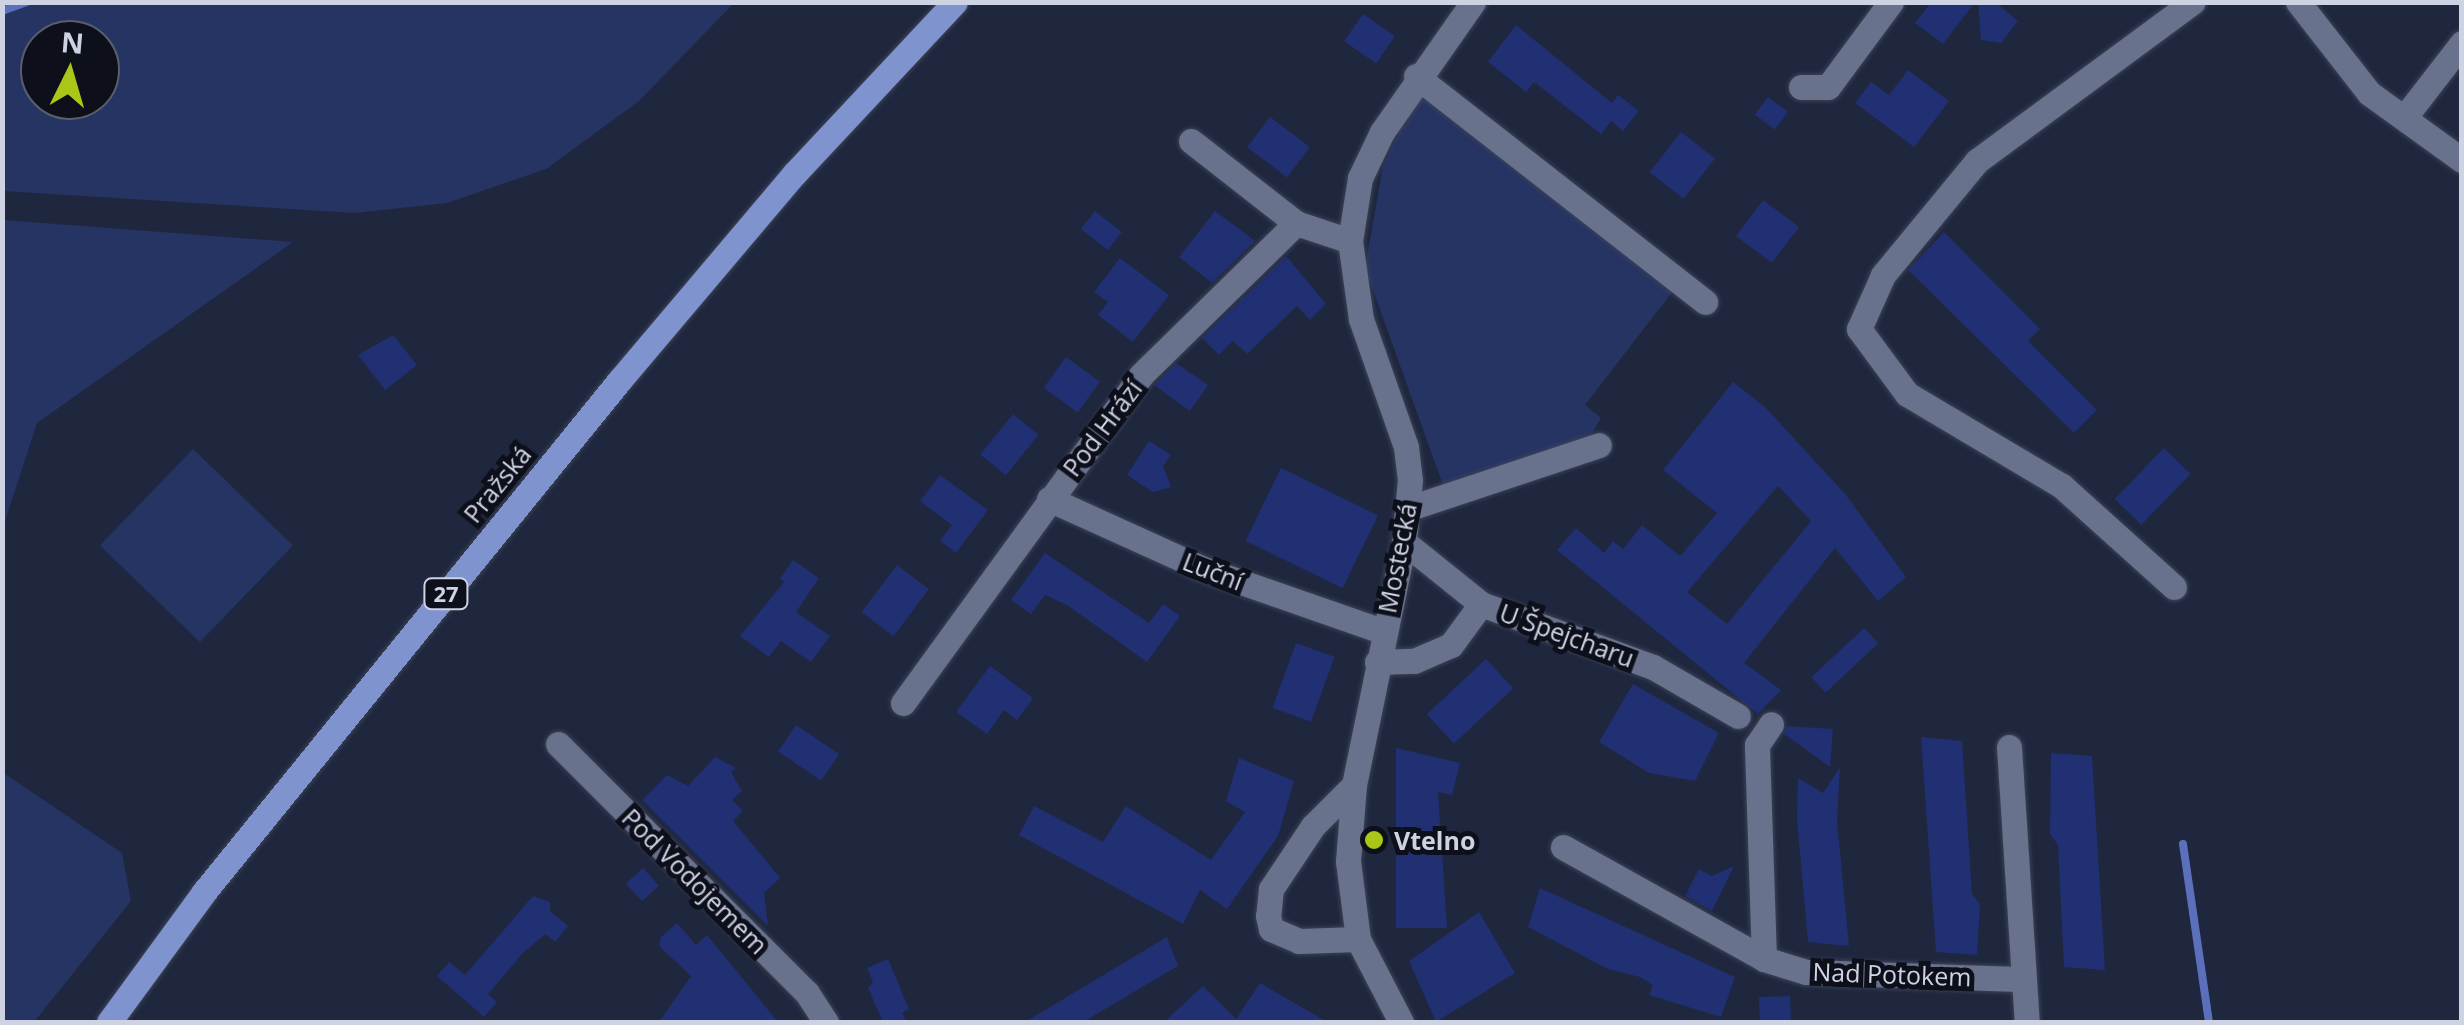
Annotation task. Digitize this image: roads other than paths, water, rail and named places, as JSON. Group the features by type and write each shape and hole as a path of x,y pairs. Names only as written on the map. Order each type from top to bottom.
{"main road":[{"name":"Pražská","path":"109,1022 204,892 619,381 795,173 955,2"}],"street":[{"name":"Mostecká","path":"1394,1019 1358,939 1348,861 1354,785 1382,630 1410,508 1406,447 1361,319 1350,241 1360,178 1416,76 1473,2"},
{"path":"1801,87 1828,87 1892,2"},
{"path":"2174,587 2062,486 1907,394 1859,329 1884,276 1977,161 2193,2"},
{"path":"2298,2 2369,93 2462,160"},
{"path":"2404,118 2462,44"},
{"path":"1416,76 1705,302"},
{"path":"1190,141 1296,223 1350,241"},
{"name":"Pod Hrází","path":"903,703 1141,375 1296,223"},
{"path":"1410,508 1599,445"},
{"name":"Luční","path":"1049,499 1200,568 1382,630"},
{"name":"U Špejcharu","path":"1404,542 1481,604 1652,667 1738,716"},
{"path":"1377,662 1414,661 1451,645 1481,604"},
{"path":"1764,959 1757,744 1771,724"},
{"name":"Pod Vodojemem","path":"558,744 807,994 826,1022"},
{"path":"2009,747 2027,1022"},
{"path":"1354,785 1313,826 1271,889 1268,916 1272,929 1299,941 1358,939"},
{"name":"Nad Potokem","path":"1562,847 1764,959 1806,972 2022,979"}],"waterway":[{"path":"2,11 27,2"},
{"path":"2183,844 2209,1022"}],"place":[{"name":"Vtelno","path":"1374,840"}]}
